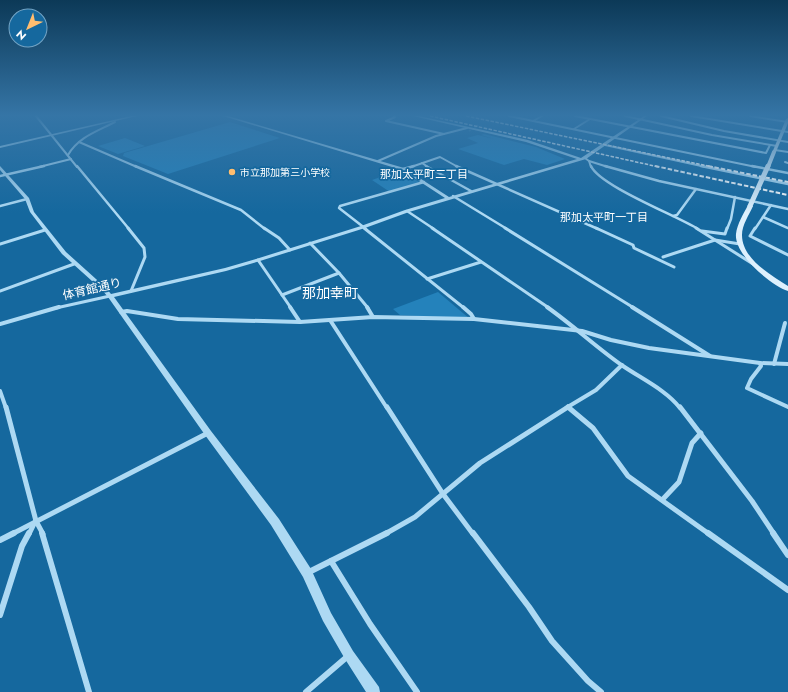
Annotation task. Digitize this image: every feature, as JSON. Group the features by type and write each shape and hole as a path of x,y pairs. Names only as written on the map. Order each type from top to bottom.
{"main road":[{"path":"775,149 740,230 740,244 755,265 788,289"}],"street":[{"path":"63,148 144,248 145,257 131,291"},
{"path":"68,155 71,148"},
{"path":"94,148 250,214 255,222 284,242 290,250 363,227 407,210 583,159 600,148"},
{"path":"335,148 403,169 447,198"},
{"path":"378,161 407,148"},
{"path":"551,148 659,181 788,209"},
{"path":"620,148 788,184"},
{"path":"667,148 788,173"},
{"path":"742,148 766,153 768,148"},
{"path":"775,149 788,152"},
{"path":"403,169 440,157 633,245 634,248 674,267"},
{"path":"0,176 71,159"},
{"path":"589,161 593,170 610,184 700,231 755,265"},
{"path":"422,163 471,191"},
{"path":"0,167 27,199 32,212 45,230 74,264 104,288 208,433 275,522 307,573 327,617 349,655 374,692"},
{"path":"424,182 340,206 338,208 471,314 474,320"},
{"path":"672,216 677,215 696,189"},
{"path":"453,196 712,357"},
{"path":"700,231 725,234 731,219 735,197"},
{"path":"0,206 27,199"},
{"path":"771,205 750,236 788,255"},
{"path":"407,210 582,331 622,365 668,396 677,404 701,433 752,501 788,554"},
{"path":"763,217 788,228"},
{"path":"0,244 45,230"},
{"path":"663,257 715,240 740,244"},
{"path":"310,243 339,273 371,312 373,317"},
{"name":"体育館通り","path":"0,324 68,305 226,269 290,250"},
{"path":"258,260 300,322"},
{"path":"428,279 481,262"},
{"path":"0,291 74,264"},
{"path":"282,295 339,273"},
{"path":"121,312 127,311 178,319 300,322 373,317 474,320 582,331 611,340 649,348 760,363 788,364"},
{"path":"330,320 443,494 552,641 588,681 601,692"},
{"path":"774,364 785,323"},
{"path":"760,363 761,366 751,379 747,388 788,407"},
{"path":"307,573 386,534 416,517 480,463 596,390 622,365"},
{"path":"0,391 36,521 44,536 89,692"},
{"path":"568,407 593,428 628,476 788,590"},
{"path":"0,540 208,433"},
{"path":"662,499 679,482 692,443 701,433"},
{"path":"0,615 22,546 36,521"},
{"path":"331,561 370,624 417,692"},
{"path":"306,692 349,655"}],"shaded area":[{"path":"104,148 137,148 118,154"},
{"path":"140,148 248,148 168,174 123,156 124,153"},
{"path":"539,148 565,159 547,165 524,159 504,165 458,149"},
{"path":"400,170 421,183 390,192 372,180"},
{"path":"438,292 470,319 400,315 393,309"}],"railway":[{"path":"575,148 659,167"},
{"path":"622,148 713,167"},
{"path":"655,166 788,195"},
{"path":"708,166 713,167"},
{"path":"713,167 788,182"}],"place":[{"name":"市立那加第三小学校","path":"232,172"}],"district":[{"name":"那加太平町二丁目","path":"424,174"},
{"name":"那加太平町一丁目","path":"604,217"},
{"name":"那加幸町","path":"330,293"}]}
